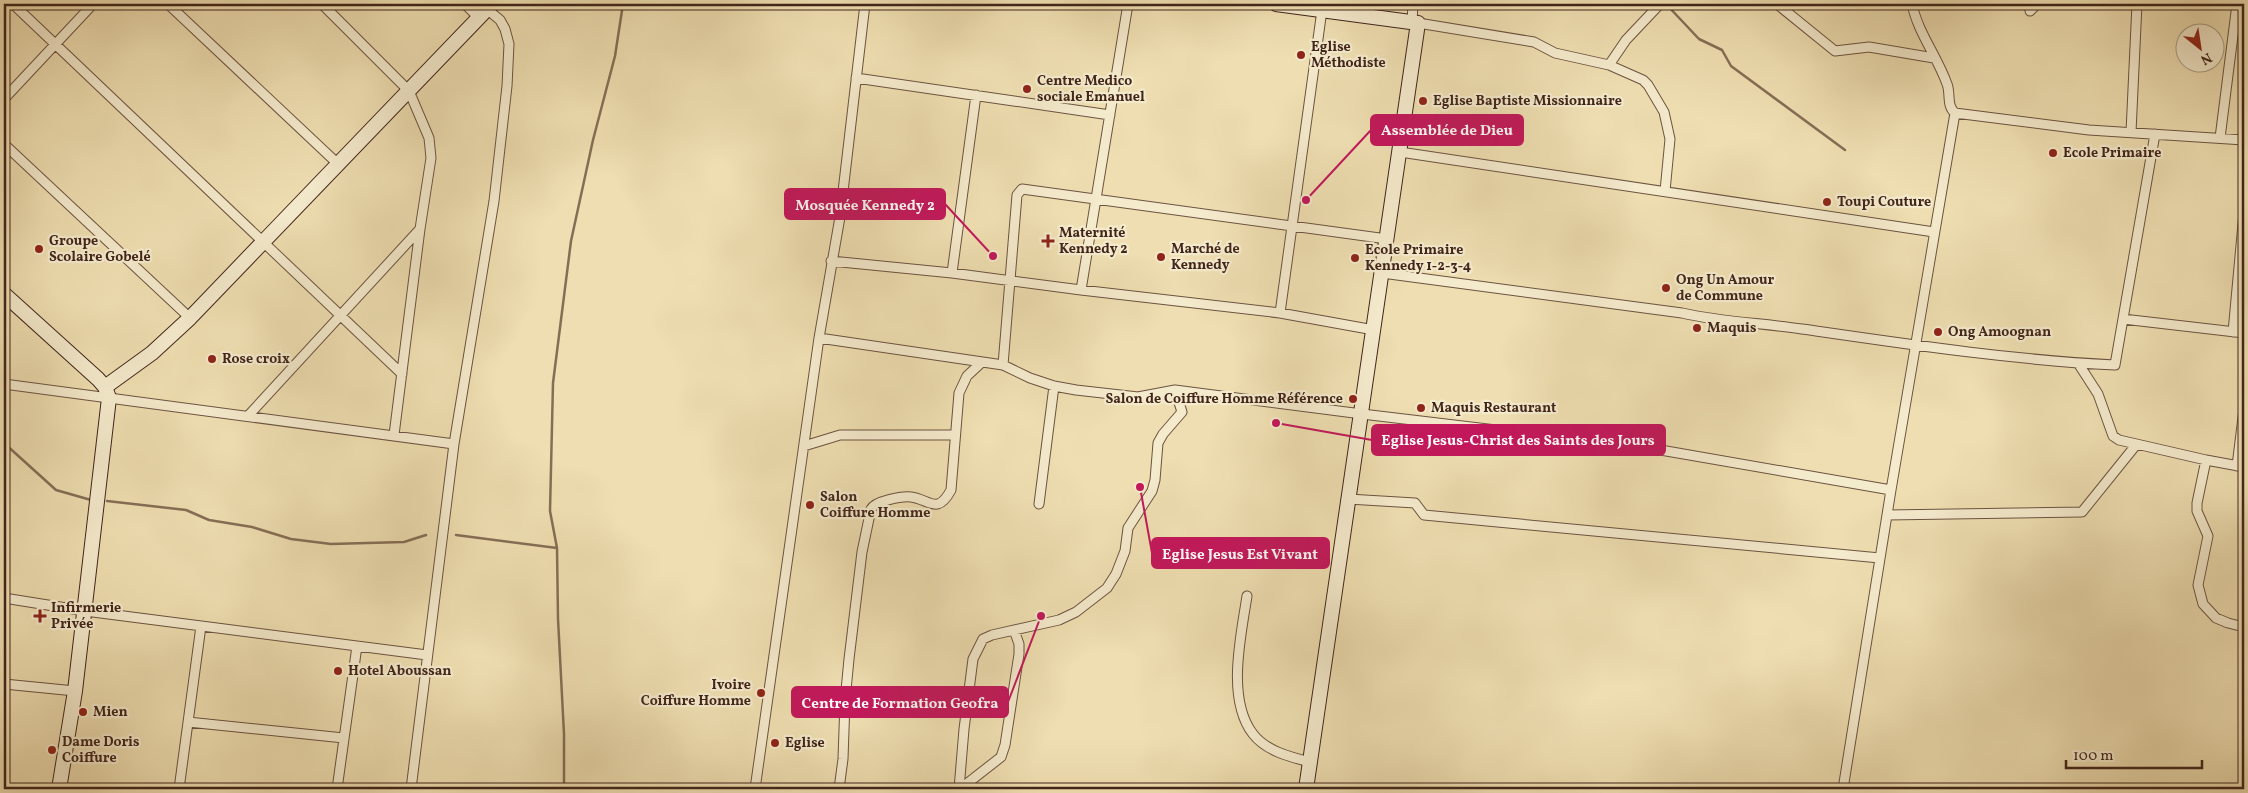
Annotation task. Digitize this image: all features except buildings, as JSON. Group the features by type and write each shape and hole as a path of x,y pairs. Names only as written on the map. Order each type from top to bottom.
{"street":[{"path":"14,4 402,374"},
{"path":"4,99 93,4"},
{"path":"168,4 338,164"},
{"path":"322,4 409,91 429,138 432,158 420,229 394,434"},
{"path":"411,789 454,444 494,201 507,86 509,44 505,29 500,20 486,11 465,4"},
{"path":"755,789 819,338 840,217 865,4"},
{"path":"1081,290 1128,4"},
{"path":"1276,4 1415,22 1525,40 1555,53 1609,65 1643,80 1664,112 1670,140 1665,192"},
{"path":"1306,789 1400,152 1415,22 1413,4"},
{"path":"1609,65 1626,40 1660,4"},
{"path":"1776,4 1835,51 1868,47 1934,58"},
{"path":"1912,4 1919,26 1947,84 1950,109 1955,113 2089,130 2244,140"},
{"path":"2030,11 2037,4"},
{"path":"2131,132 2137,4"},
{"path":"2220,138 2237,4"},
{"path":"1280,313 1322,10"},
{"path":"59,789 75,691 85,611 107,392 190,318 486,11"},
{"path":"856,78 1110,115"},
{"path":"952,273 976,95"},
{"path":"1843,789 1887,514 1955,113"},
{"path":"1382,273 1716,319 1773,324 1916,346 2078,363 2115,365 2155,134"},
{"path":"4,144 190,318"},
{"path":"1400,152 1934,232"},
{"path":"1003,364 1017,195 1022,188 1096,200 1387,239"},
{"path":"2233,332 2243,244 2244,213"},
{"path":"248,416 420,229"},
{"path":"832,261 952,273 1280,313 1374,330"},
{"path":"4,294 107,392"},
{"path":"2123,319 2244,333"},
{"path":"819,338 1003,364 1030,378 1054,386 1138,397 1175,390 1649,448 1891,490"},
{"path":"839,789 843,759 845,701 850,650 862,552 871,509 878,502 906,497 917,499 929,505 942,501 951,490 959,393 966,376 982,362"},
{"path":"2078,363 2098,394 2114,436 2136,445 2240,466 2244,409"},
{"path":"4,384 107,392 248,416 394,434 454,444"},
{"path":"1039,504 1054,386"},
{"path":"960,789 964,729 973,659 977,647 983,639 1059,620 1082,608 1107,588 1116,574 1125,551 1128,528 1152,491 1156,480 1158,443 1163,434 1182,412 1175,390"},
{"path":"804,446 840,435 955,435"},
{"path":"1887,514 2082,512 2136,445"},
{"path":"2206,460 2197,511 2208,536 2198,585 2203,604 2213,614 2228,624 2244,627"},
{"path":"1348,499 1415,503 1424,514 1880,558"},
{"path":"1246,596 1237,685 1246,723 1253,735 1264,744 1290,757 1310,762"},
{"path":"4,598 85,611 427,655"},
{"path":"179,789 201,626"},
{"path":"960,789 991,767 1001,757 1005,745 1019,654 1019,644 1014,630"},
{"path":"337,789 357,646"},
{"path":"4,684 75,691"},
{"path":"188,722 344,738"}],"waterway":[{"path":"564,789 564,734 558,619 557,548 550,511 553,383 571,241 593,140 615,56 623,4"},
{"path":"1666,4 1699,39 1722,50 1731,66 1845,150"},
{"path":"4,443 56,490 91,500"},
{"path":"107,501 186,510 209,520 252,527 291,539 331,544 404,542 426,535"},
{"path":"456,535 557,548"}],"place":[{"name":"Eglise Méthodiste","path":"1301,55"},
{"name":"Centre Medico sociale Emanuel","path":"1027,89"},
{"name":"Eglise Baptiste Missionnaire","path":"1423,101"},
{"name":"Ecole Primaire","path":"2053,153"},
{"name":"Assemblée de Dieu","path":"1306,200"},
{"name":"Toupi Couture","path":"1827,202"},
{"name":"Maternité Kennedy 2","path":"1048,241"},
{"name":"Groupe Scolaire Gobelé","path":"39,249"},
{"name":"Mosquée Kennedy 2","path":"993,256"},
{"name":"Marché de Kennedy","path":"1161,257"},
{"name":"Ecole Primaire Kennedy 1-2-3-4","path":"1355,258"},
{"name":"Ong Un Amour de Commune","path":"1666,288"},
{"name":"Maquis","path":"1697,328"},
{"name":"Ong Amoognan","path":"1938,332"},
{"name":"Rose croix","path":"212,359"},
{"name":"Salon de Coiffure Homme Référence","path":"1353,399"},
{"name":"Maquis Restaurant","path":"1421,408"},
{"name":"Eglise Jesus-Christ des Saints des Jours","path":"1276,423"},
{"name":"Eglise Jesus Est Vivant","path":"1140,487"},
{"name":"Salon Coiffure Homme","path":"810,505"},
{"name":"Infirmerie Privée","path":"40,616"},
{"name":"Centre de Formation Geofra","path":"1041,616"},
{"name":"Hotel Aboussan","path":"338,671"},
{"name":"Ivoire Coiffure Homme","path":"761,693"},
{"name":"Mien","path":"83,712"},
{"name":"Eglise","path":"775,743"},
{"name":"Dame Doris Coiffure","path":"52,750"}]}
